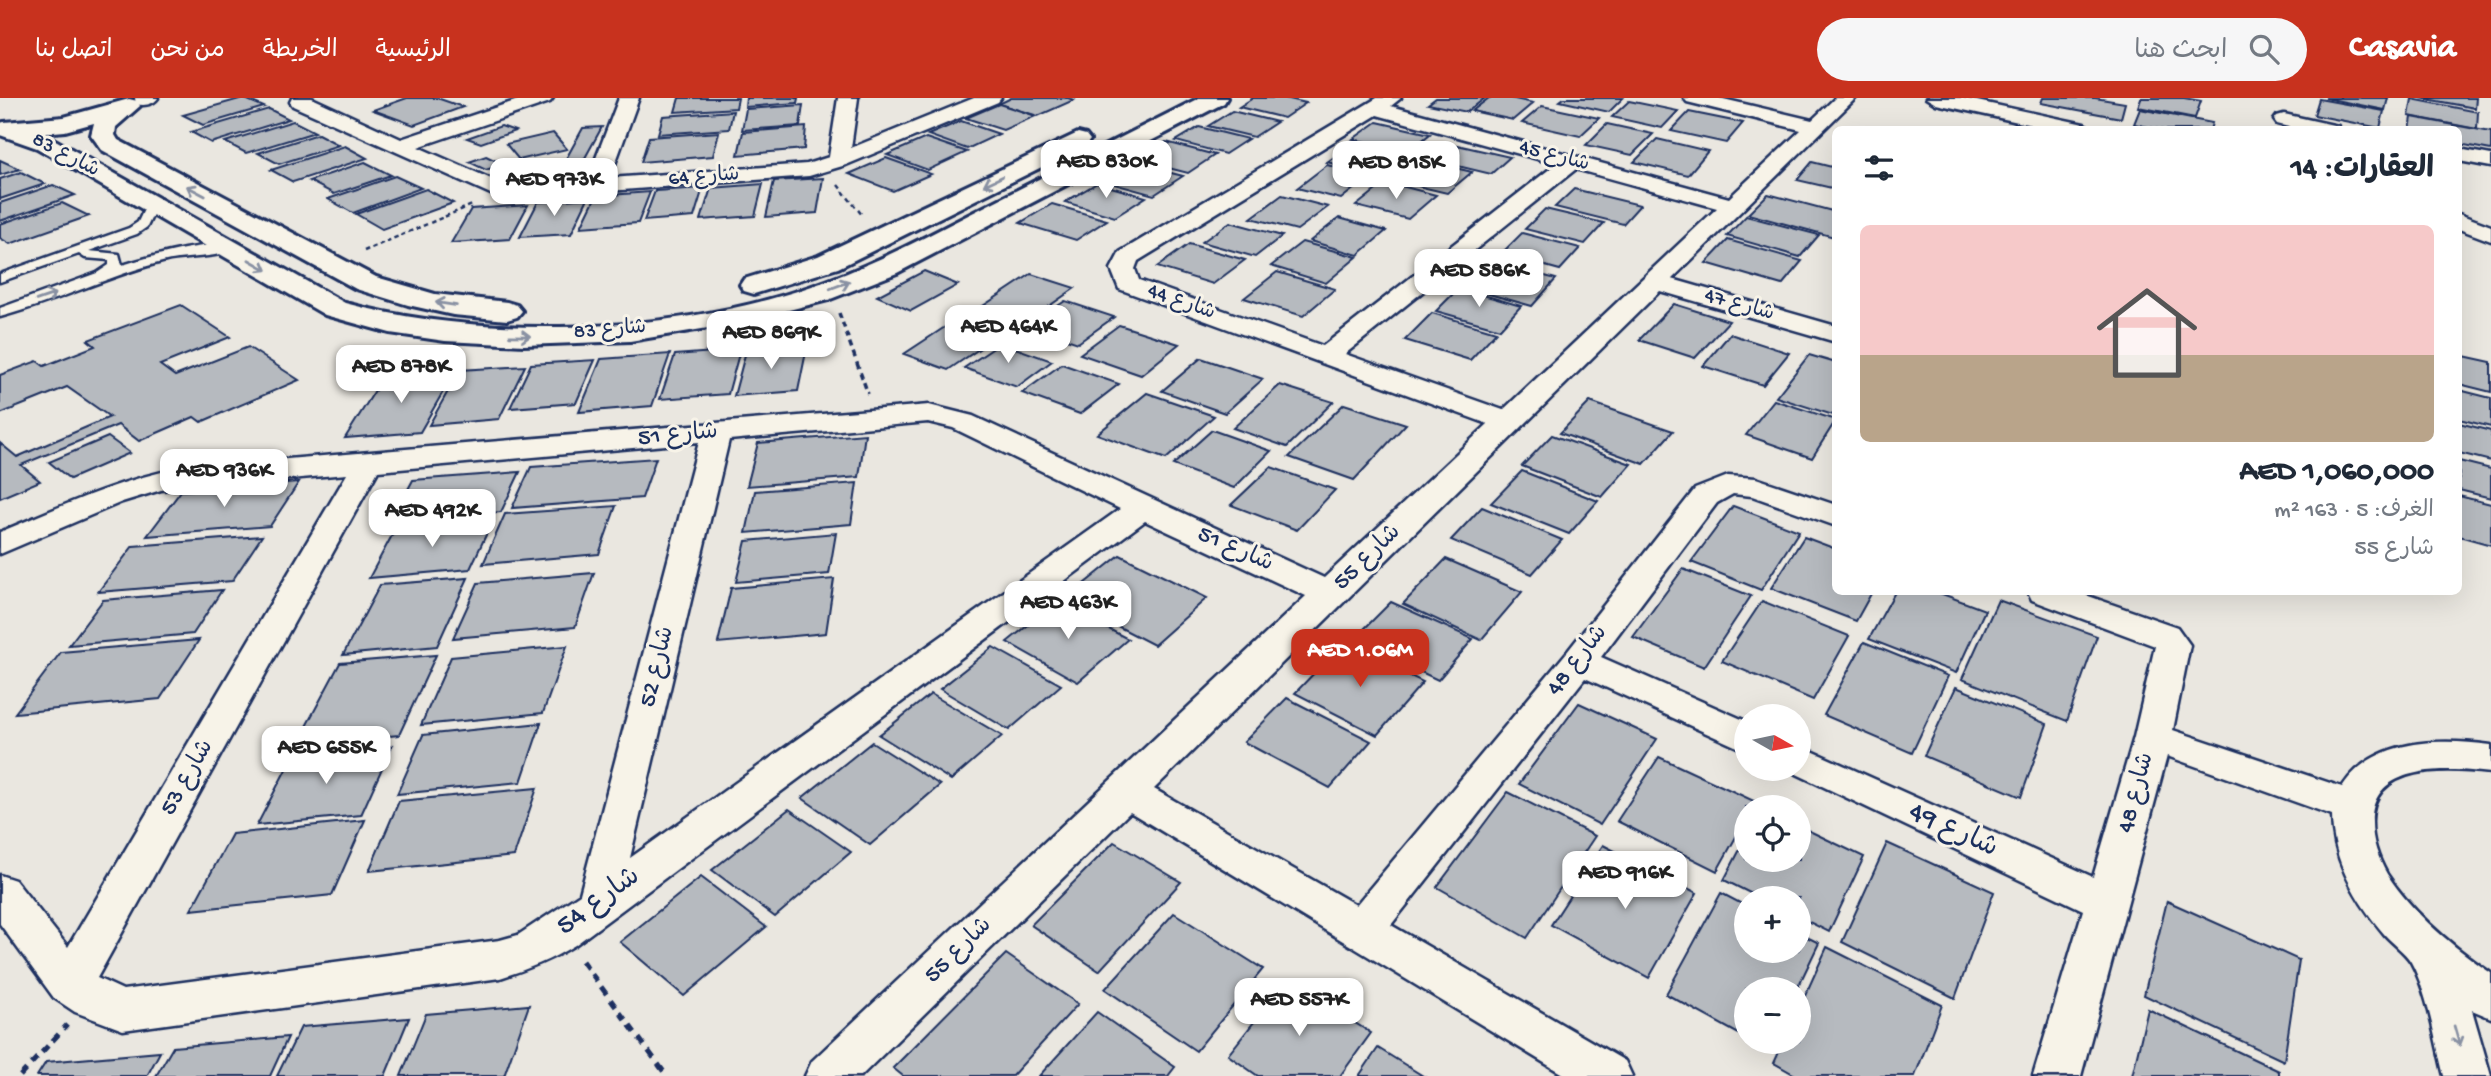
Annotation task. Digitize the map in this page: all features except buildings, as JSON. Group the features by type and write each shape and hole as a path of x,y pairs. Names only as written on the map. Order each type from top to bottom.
{"street":[{"name":"شارع 64","path":"302,98 300,102 502,192 809,170 831,164 991,98"},
{"path":"401,146 542,98"},
{"path":"596,186 629,98"},
{"path":"831,164 848,98"},
{"name":"شارع 83","path":"141,101 105,124 103,135 110,145 366,283 408,298 484,310 587,313 711,296 828,262 1164,98"},
{"name":"شارع 83","path":"2,129 30,136 335,309 390,324 445,332 524,336 630,332 728,317 830,289 887,267 1216,98"},
{"path":"1694,98 1816,127"},
{"name":"شارع 55","path":"829,1076 1846,98"},
{"path":"1936,98 2008,105 2072,126"},
{"path":"2281,125 2292,98"},
{"path":"2,129 65,124 141,101"},
{"name":"شارع 45","path":"1382,103 1572,162 1734,206"},
{"name":"شارع 44","path":"1382,103 1129,257 1123,269 1128,284 1510,422"},
{"path":"2462,156 2491,161"},
{"path":"1326,356 1572,162"},
{"path":"2462,222 2491,234"},
{"name":"شارع 47","path":"1655,282 1831,327"},
{"name":"شارع 51","path":"0,544 155,480 929,413 951,417 1330,594"},
{"name":"شارع 52","path":"599,902 716,432"},
{"name":"شارع 53","path":"80,991 368,463"},
{"name":"شارع 48","path":"1361,931 1579,661 1706,496 1728,485 1756,487 1832,515"},
{"name":"شارع 54","path":"80,991 123,1010 500,959 530,950 561,932 1142,508"},
{"name":"شارع 48","path":"2052,595 2165,635 2173,645 2153,737 2057,1076"},
{"path":"1579,661 1734,732"},
{"path":"2153,737 2352,806"},
{"path":"2491,759 2429,756 2401,761 2377,772 2361,787 2352,806 2351,830 2357,857 2396,918 2428,951 2491,998"},
{"name":"شارع 49","path":"1811,766 2107,902"},
{"path":"1126,790 1608,1076"},
{"path":"0,892 80,991"},
{"path":"2428,951 2442,984 2468,1076"}],"lane":[{"path":"0,278 133,232 143,224 152,204"},
{"path":"0,313 171,255 229,249"},
{"path":"64,257 92,254 115,257 116,266 92,281"}],"path":[{"path":"831,164 880,236"},
{"path":"332,264 502,192"},
{"path":"830,289 876,417"},
{"path":"561,932 667,1076"},
{"path":"20,1076 80,991"}]}
